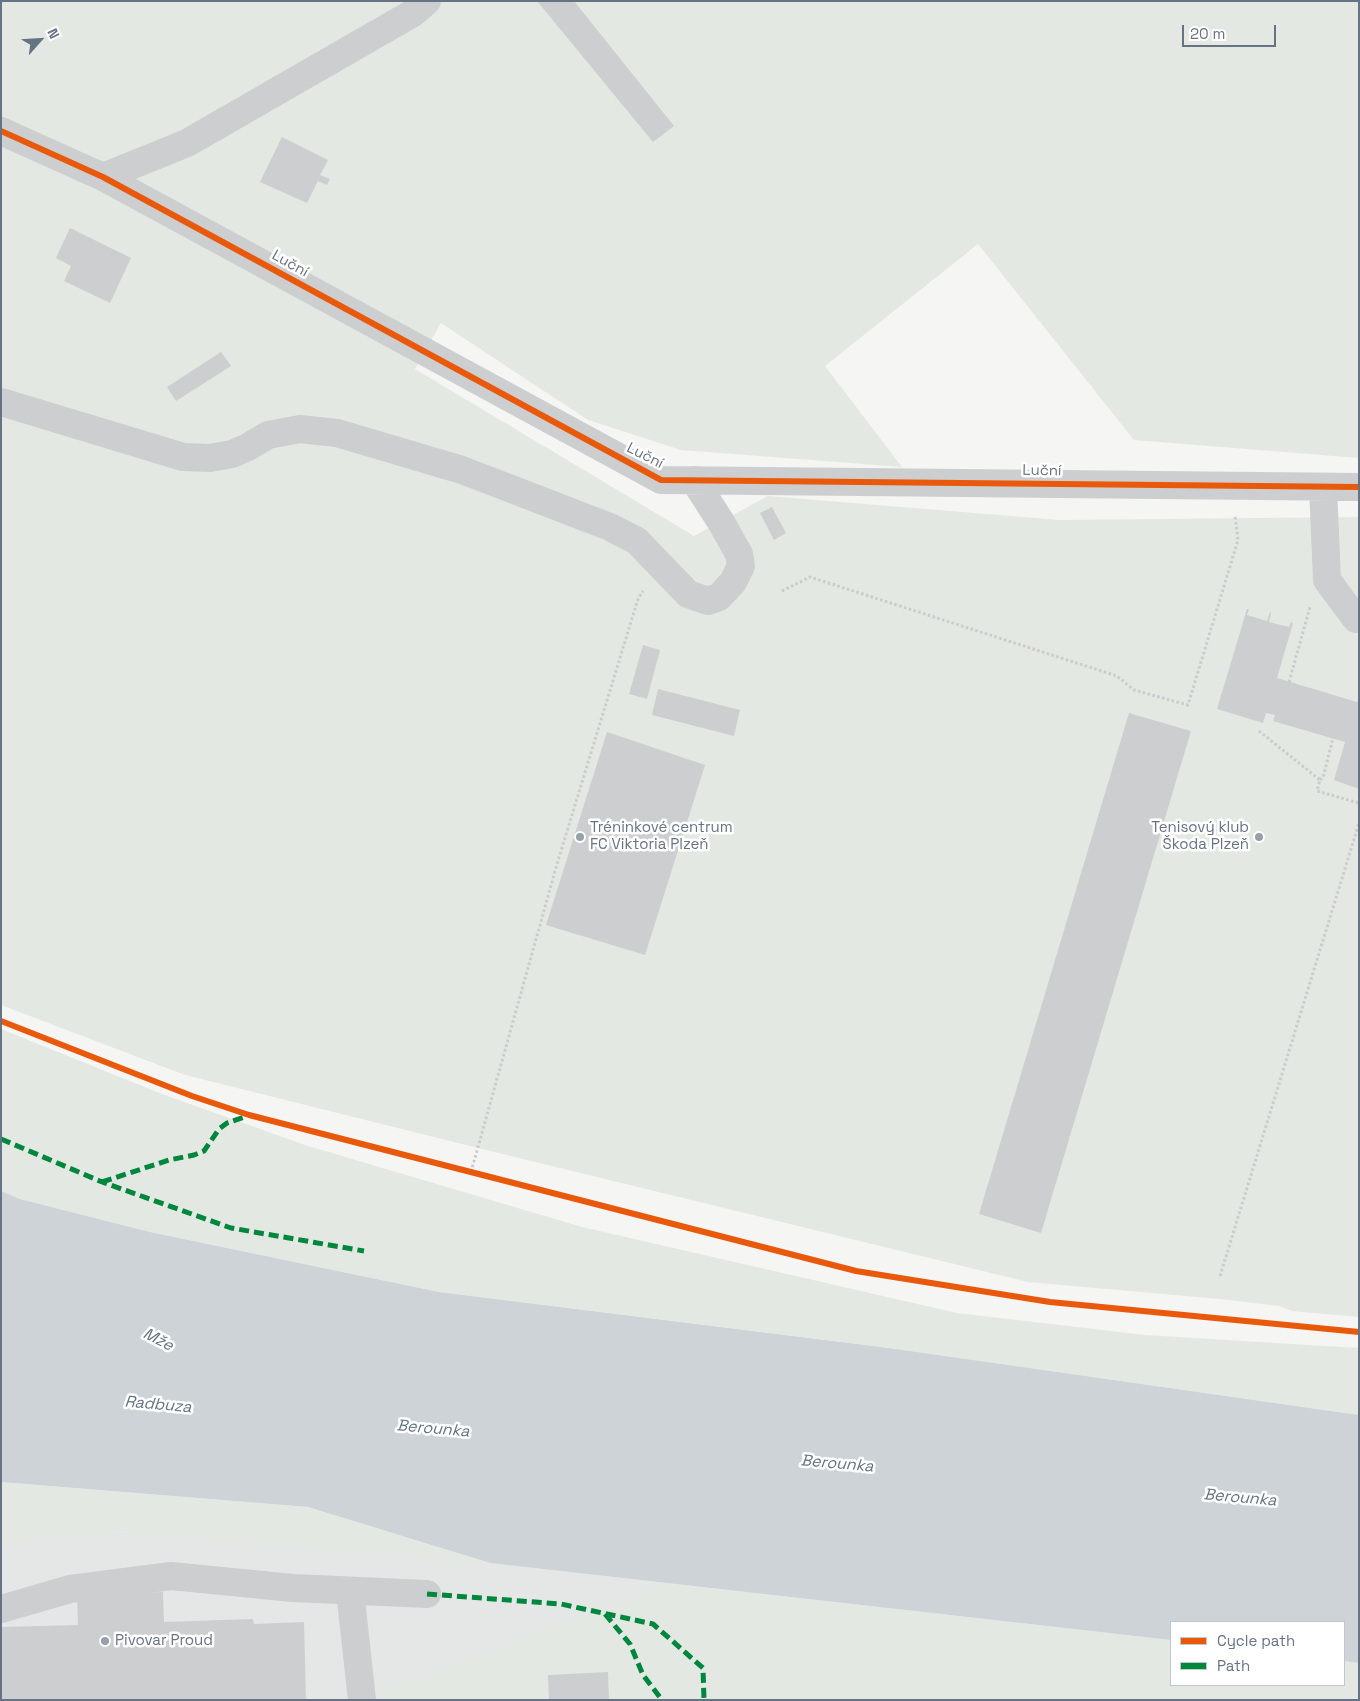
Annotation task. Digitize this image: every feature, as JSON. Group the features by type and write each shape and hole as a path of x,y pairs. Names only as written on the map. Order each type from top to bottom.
{"street":[{"path":"103,177 187,143 413,13 427,1"},
{"name":"Luční","path":"1,131 103,177 661,480 1359,487"},
{"path":"1,402 183,457 210,458 232,454 248,448 268,435 300,429 337,433 462,470 610,526 637,541 688,594 708,601 719,597 733,582 741,566 739,554 694,480"},
{"path":"1323,487 1327,580 1356,619 1359,619"},
{"path":"1,1609 70,1589 171,1576 293,1588 427,1594"},
{"path":"350,1591 362,1700"}],"path":[{"path":"782,591 810,577 1117,676 1134,690 1188,705 1238,540 1236,518"},
{"path":"471,1172 557,864 638,599 659,563"},
{"path":"1290,682 1317,583 1327,580"},
{"path":"1258,731 1320,780"},
{"path":"1333,738 1323,778 1320,780 1317,791 1359,803"},
{"path":"1220,1276 1359,823"},
{"path":"461,1170 480,1175"}],"shaded area":[{"path":"1,1 1359,1 1359,458 1134,440 978,244 825,366 902,467 681,450 588,420 441,323 415,369 694,536 768,496 1060,520 1359,517 1359,1317 1292,1311 1279,1306 1220,1299 1028,1282 185,1075 1,1005"},
{"path":"1,1029 162,1094 305,1145 582,1227 957,1313 1145,1335 1359,1348 1359,1415 889,1348 439,1292 150,1232 20,1199 1,1191"},
{"path":"1,1482 308,1507 490,1563 116,1532 1,1544"},
{"path":"1,1525 342,1546 1170,1640 1170,1686 1264,1700 1,1700"},
{"path":"669,1584 1170,1640 1170,1686 1345,1686 1345,1661 1359,1663 1359,1700 356,1700"}],"water":[{"path":"1,1191 20,1199 150,1232 439,1292 889,1348 1359,1415 1359,1663 1345,1661 1345,1621 1170,1621 1170,1640 490,1563 308,1507 1,1482"}],"building":[{"path":"537,1 574,1 674,126 653,142"},
{"path":"282,137 328,160 320,175 330,179 327,185 318,181 307,203 260,182"},
{"path":"70,228 131,258 110,303 64,281 71,266 56,258"},
{"path":"221,352 231,366 176,401 167,387"},
{"path":"772,507 786,533 774,540 760,513"},
{"path":"1247,609 1249,609 1247,615 1267,621 1270,612 1269,622 1289,627 1291,622 1293,623 1277,678 1357,702 1359,698 1359,789 1334,780 1345,742 1273,721 1275,715 1266,713 1263,723 1217,709"},
{"path":"643,645 660,650 647,699 629,694"},
{"path":"658,689 740,710 734,736 652,715"},
{"path":"1129,713 1191,731 1041,1233 979,1214"},
{"path":"607,732 705,765 645,955 546,925"},
{"name":"Pivovar Proud","path":"163,1592 164,1622 253,1619 254,1624 304,1622 306,1700 1,1700 1,1627 78,1625 77,1595"},
{"path":"608,1672 609,1700 549,1700 548,1675"}],"marked path":[{"path":"102,1182 169,1160 204,1151 219,1129 227,1123 247,1116"},
{"path":"1,1139 102,1182 231,1228 364,1251"},
{"path":"427,1594 561,1604 653,1624 703,1668 704,1700"},
{"path":"605,1614 630,1644 643,1675 662,1700"}],"cycle path":[{"path":"1,131 103,177 661,480 1359,487"},
{"path":"1,1021 192,1096 249,1115 856,1271 1050,1302 1359,1332"}],"place":[{"name":"Tréninkové centrum FC Viktoria Plzeň","path":"580,837"},
{"name":"Tenisový klub Škoda Plzeň","path":"1259,837"},
{"name":"Pivovar Proud","path":"105,1641"}],"water label":[{"name":"Mže","path":"158,1340"},
{"name":"Radbuza","path":"158,1405"},
{"name":"Berounka","path":"433,1429"},
{"name":"Berounka","path":"837,1464"},
{"name":"Berounka","path":"1240,1498"}]}
